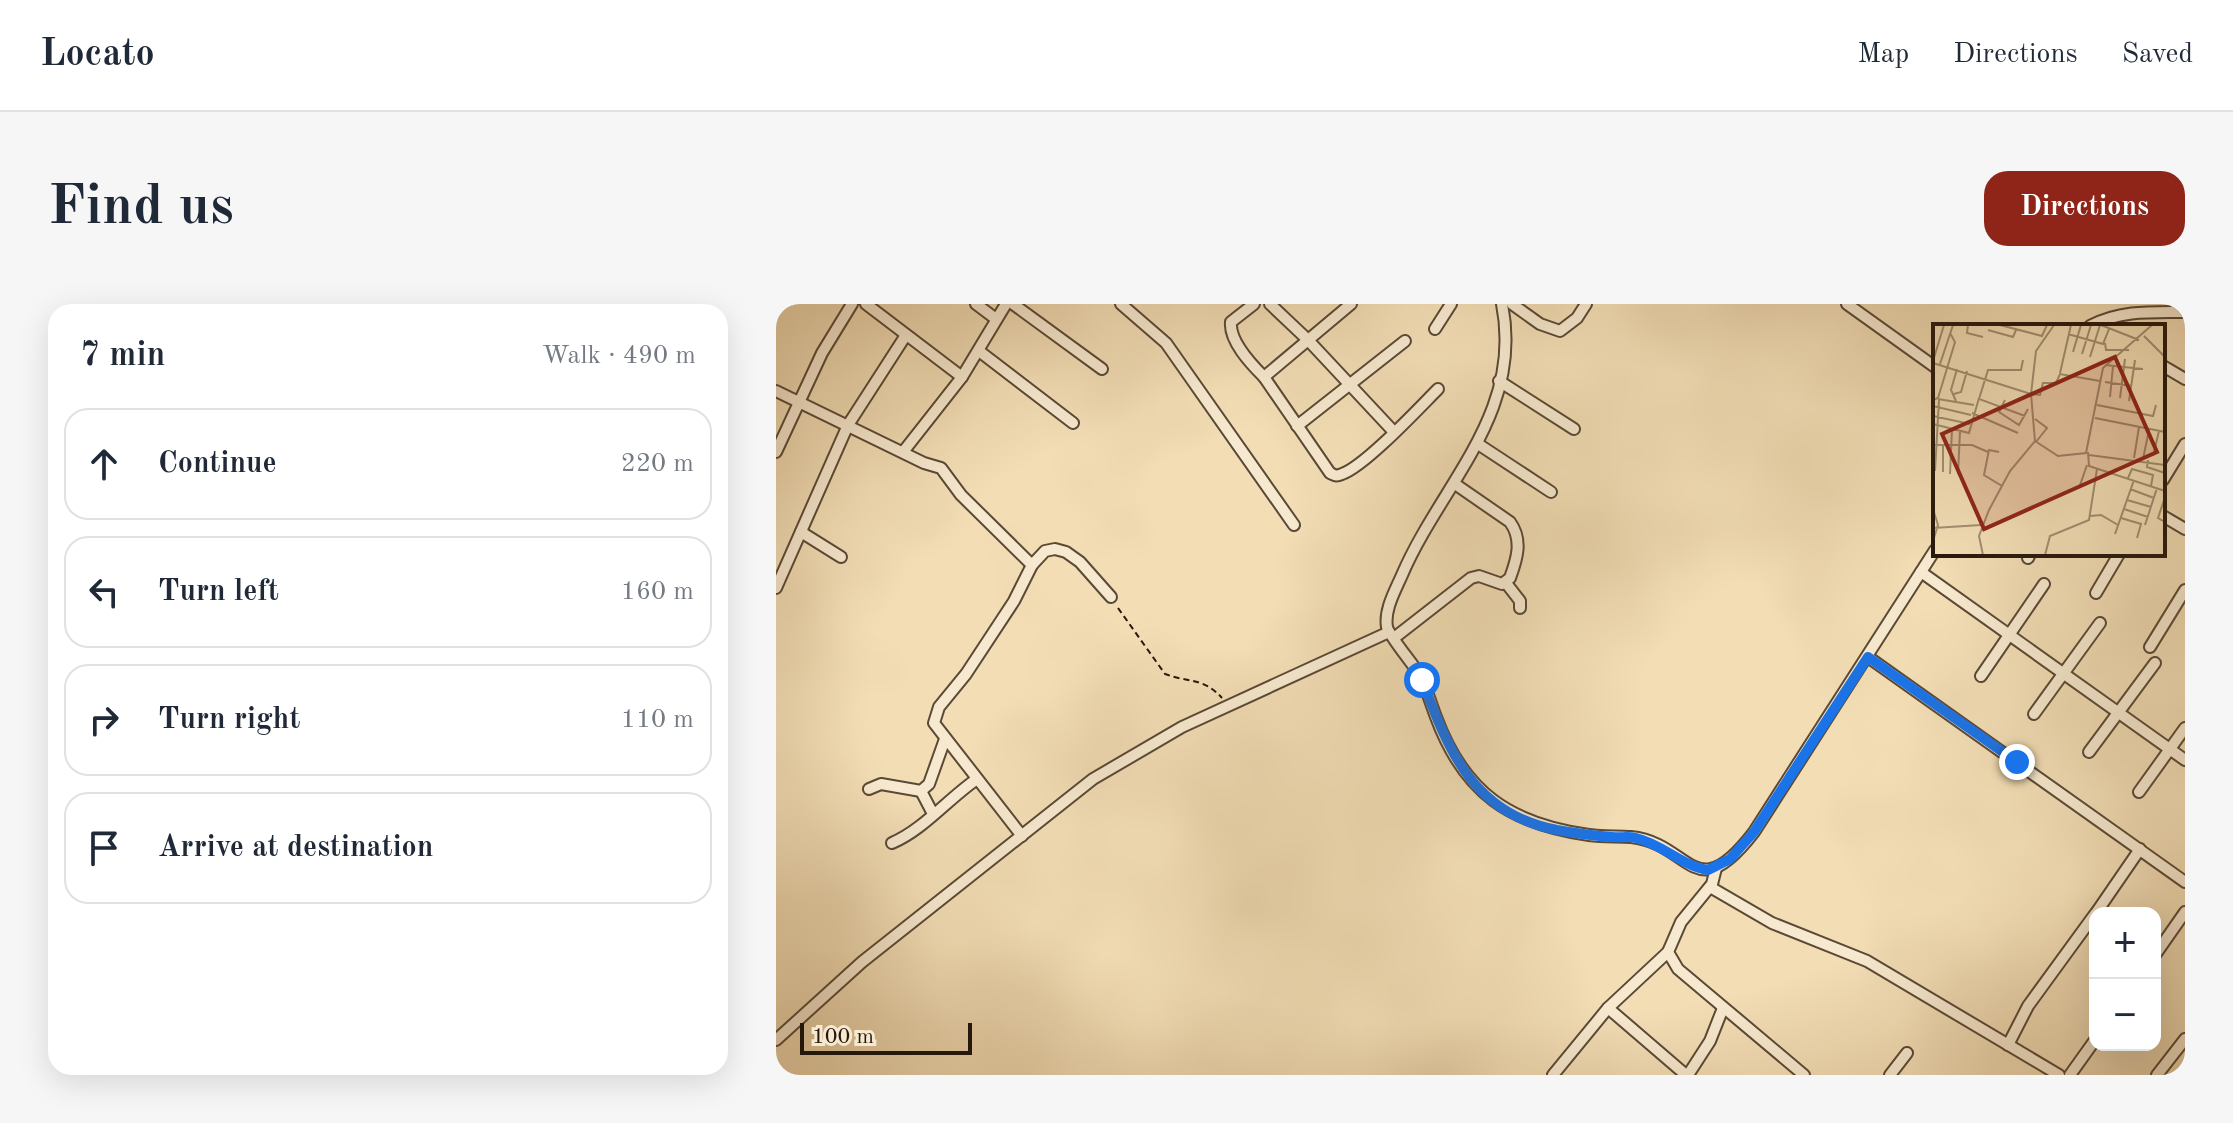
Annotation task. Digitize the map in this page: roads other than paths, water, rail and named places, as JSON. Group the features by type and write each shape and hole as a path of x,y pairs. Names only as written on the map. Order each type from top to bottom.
{"street":[{"path":"776,452 822,353 852,304"},
{"path":"866,304 962,377"},
{"path":"976,304 996,319"},
{"path":"903,452 962,377 1006,304"},
{"path":"1013,304 1102,369"},
{"path":"1121,304 1166,343 1294,525"},
{"path":"1254,304 1235,318 1230,328 1255,368 1335,476 1344,474 1394,432 1438,389"},
{"path":"1270,304 1351,384 1394,432"},
{"path":"1264,377 1351,304"},
{"path":"1435,329 1451,304"},
{"path":"1502,304 1507,343 1484,433 1410,555 1391,601 1388,616 1392,635 1422,680 1455,759 1475,786 1494,803 1552,829 1633,837 1654,844 1698,868 1716,868"},
{"path":"1512,304 1540,324 1560,331 1577,318 1586,304"},
{"path":"1847,304 1933,366"},
{"path":"2109,317 2113,304"},
{"path":"2096,324 2109,317 2142,311 2185,312"},
{"path":"776,588 848,425 906,335"},
{"path":"1297,426 1405,341"},
{"path":"979,351 1073,423"},
{"path":"2165,367 2185,379"},
{"path":"1499,381 1574,429"},
{"path":"776,391 941,468 961,495 1032,565"},
{"path":"1478,444 1551,492"},
{"path":"2165,477 2185,444"},
{"path":"1455,484 1510,522 1516,530 1516,560 1506,583"},
{"path":"2165,517 2185,529"},
{"path":"801,532 841,557"},
{"path":"1022,836 934,723 939,707 966,674 1014,601 1032,565 1045,551 1055,549 1066,552 1080,562 1111,597"},
{"path":"1553,1075 1608,1008 1668,952 1681,922 1710,887 1716,868 1742,848 1754,832 1933,553"},
{"path":"2096,593 2118,556"},
{"path":"1921,572 2185,760"},
{"path":"776,1040 862,962 1093,779 1115,765 1228,705 1392,635 1471,578 1479,576 1506,583 1520,601 1520,608"},
{"path":"1981,676 2044,584"},
{"path":"2150,647 2185,590"},
{"path":"2034,714 2100,623"},
{"path":"1868,657 2185,882"},
{"path":"2089,752 2155,663"},
{"path":"2139,792 2185,728"},
{"path":"921,791 929,784 945,739"},
{"path":"892,843 906,837 977,779"},
{"path":"869,789 881,784 921,791 933,814"},
{"path":"2100,907 2140,849"},
{"path":"1710,887 1772,923 1867,961 2059,1075"},
{"path":"2161,946 2185,912"},
{"path":"2008,1045 2028,1006 2089,922"},
{"path":"1668,952 1678,969 1804,1075"},
{"path":"1608,1008 1687,1075 1710,1041 1723,1008"},
{"path":"2157,1075 2181,1054 2185,1039"},
{"path":"2070,1075 2089,1048"},
{"path":"1890,1075 1907,1053"}]}
